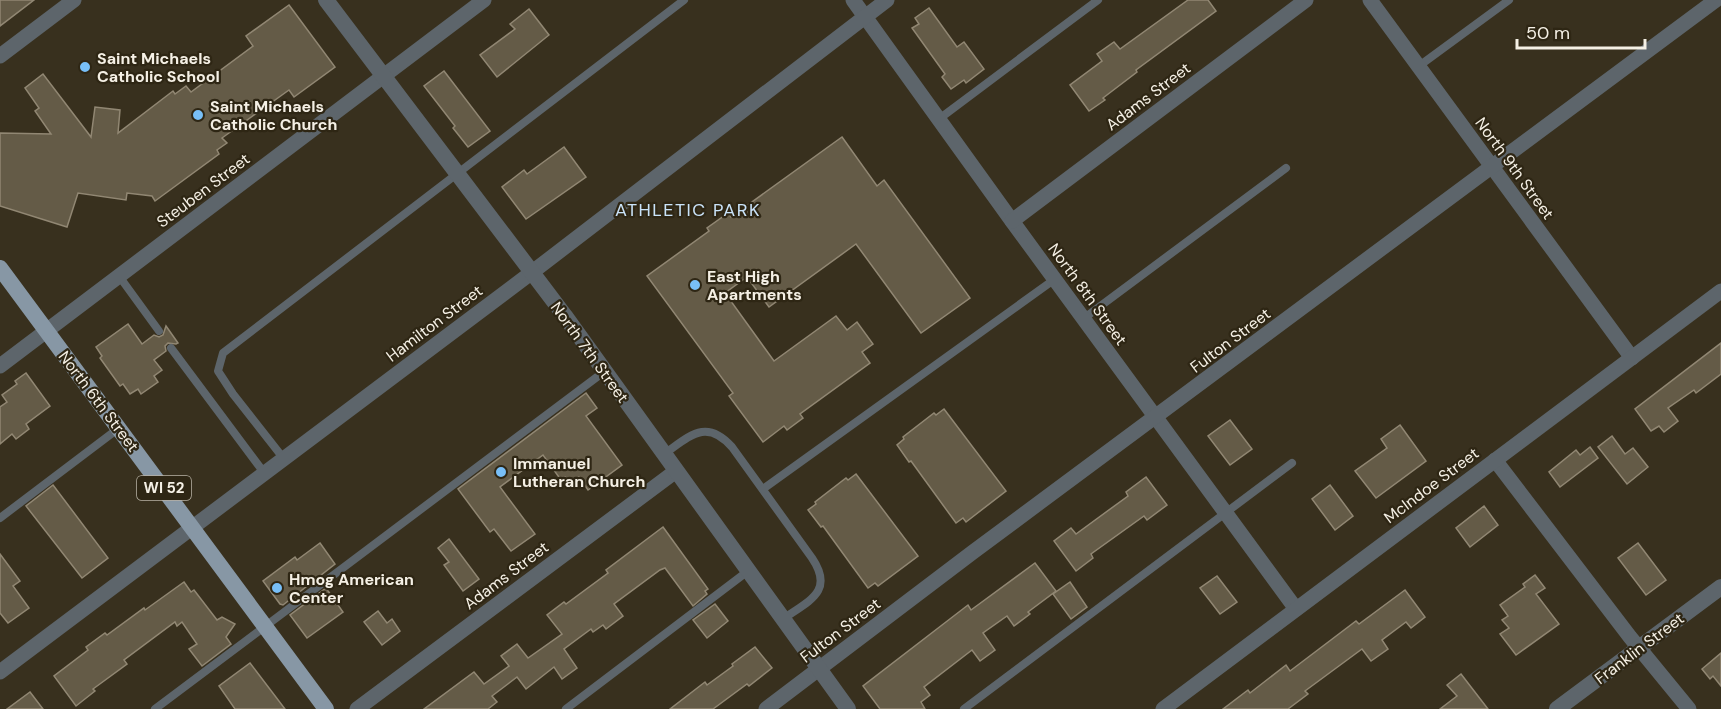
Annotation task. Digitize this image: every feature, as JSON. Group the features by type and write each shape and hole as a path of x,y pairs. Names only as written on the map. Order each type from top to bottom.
{"main road":[{"name":"North 6th Street","path":"0,268 326,709"}],"street":[{"path":"1,52 74,0"},
{"name":"North 7th Street","path":"326,0 605,371 848,709"},
{"name":"Steuben Street","path":"0,366 484,0"},
{"name":"North 8th Street","path":"853,0 1296,609"},
{"name":"Hamilton Street","path":"0,672 531,273 887,0"},
{"name":"Adams Street","path":"1012,221 1306,0"},
{"name":"North 9th Street","path":"1370,0 1632,358"},
{"name":"Fulton Street","path":"766,709 1716,0"},
{"name":"McIndoe Street","path":"1163,709 1721,291"},
{"path":"1495,460 1689,709"},
{"name":"Adams Street","path":"357,709 676,471"},
{"name":"Franklin Street","path":"1557,709 1721,587"}],"lane":[{"path":"285,459 229,388 218,370 223,353 684,0"},
{"path":"939,119 1098,0"},
{"path":"1419,66 1509,0"},
{"path":"1083,319 1286,168"},
{"path":"119,276 159,331"},
{"path":"763,489 1055,279"},
{"path":"171,348 265,474"},
{"path":"155,709 605,371"},
{"path":"0,518 119,428"},
{"path":"664,454 698,432 712,431 725,439 763,489 812,558 821,575 822,583 817,594 783,619"},
{"path":"964,709 1292,464"},
{"path":"566,709 748,571"}],"building":[{"path":"0,0 34,0 0,26"},
{"path":"1188,0 1208,0 1216,11 1136,70 1137,72 1103,98 1105,100 1089,111 1070,85 1102,61 1097,54 1114,42 1120,49"},
{"name":"Saint Michaels Catholic Church","path":"289,5 335,67 294,97 289,90 222,138 227,143 217,150 219,154 155,201 152,196 127,193 126,200 78,193 67,227 0,206 0,133 51,134 35,111 39,108 25,88 43,74 91,137 95,107 120,110 118,133 173,91 175,94 186,86 191,92 253,46 246,36"},
{"path":"929,8 957,47 964,42 984,69 966,83 964,80 951,89 942,77 945,74 912,28 919,24 915,18"},
{"path":"529,9 549,35 497,77 480,55 515,29 510,24"},
{"path":"444,71 490,131 468,147 424,86"},
{"name":"East High Apartments","path":"842,137 877,186 884,180 970,298 921,333 856,244 769,307 747,277 725,293 774,361 836,316 847,330 857,322 873,344 862,352 870,363 800,414 803,418 787,430 784,426 763,442 729,396 733,393 647,276 709,231 707,228 728,213 731,217"},
{"path":"564,147 586,177 526,219 502,187 524,170 527,174"},
{"path":"128,324 142,344 154,335 159,337 163,335 166,326 178,343 168,343 165,346 166,351 154,360 162,370 154,376 158,382 141,394 138,389 130,394 123,384 120,386 100,358 102,356 96,347"},
{"path":"1721,343 1721,374 1696,393 1694,390 1668,408 1678,421 1664,432 1659,426 1651,431 1635,409"},
{"path":"26,373 50,406 26,424 29,429 16,439 12,434 0,444 0,407 7,402 2,395 17,384 15,381"},
{"name":"Immanuel Lutheran Church","path":"586,393 597,408 586,416 622,465 588,490 579,477 570,484 565,477 561,480 543,455 500,487 535,534 511,551 494,529 490,532 458,489"},
{"path":"944,409 1006,491 966,522 963,518 956,523 897,445 904,439 903,437 934,413 936,415"},
{"path":"1230,420 1252,449 1230,465 1208,436"},
{"path":"1400,425 1426,461 1376,498 1355,471 1387,448 1381,439"},
{"path":"1612,436 1625,454 1633,448 1648,467 1627,484 1598,447"},
{"path":"1590,447 1598,458 1560,487 1549,472 1576,450 1580,455"},
{"path":"856,474 918,556 878,586 875,583 868,588 823,526 821,527 808,510 846,478 848,480"},
{"path":"1146,477 1167,505 1147,520 1144,516 1091,554 1093,558 1076,571 1054,541 1071,528 1076,534 1128,496 1126,492"},
{"path":"53,485 108,558 82,578 26,506"},
{"path":"1330,485 1353,516 1335,530 1312,499"},
{"path":"1484,506 1498,525 1470,547 1456,528"},
{"path":"663,527 708,589 705,591 707,594 693,606 665,568 614,604 623,616 606,629 603,625 593,632 591,629 564,649 577,668 562,679 554,667 526,689 517,677 492,696 497,702 488,709 424,709 474,672 484,684 509,666 501,656 517,644 528,658 562,634 547,615 608,573 606,570"},
{"path":"449,539 479,579 463,591 444,565 449,562 438,548"},
{"path":"320,543 335,564 283,605 280,604 263,581 295,557 297,560"},
{"path":"1638,543 1666,580 1646,595 1618,558"},
{"path":"0,554 20,581 13,586 29,608 8,623 0,613"},
{"path":"1035,563 1056,591 1014,626 1007,616 983,633 995,650 980,661 972,650 924,687 930,695 921,702 925,709 880,709 863,686 968,605 971,610"},
{"path":"1535,575 1545,588 1536,594 1559,624 1516,655 1500,634 1509,628 1502,620 1508,616 1500,605 1525,587 1523,584"},
{"path":"1217,576 1237,602 1220,614 1200,588"},
{"path":"184,582 191,592 194,590 217,620 222,617 235,624 226,637 231,644 202,666 189,649 197,644 182,622 177,626 175,622 124,660 127,664 93,689 95,691 76,706 54,676 88,650 86,647 105,633 107,635"},
{"path":"1070,582 1087,607 1071,619 1053,594"},
{"path":"326,588 343,612 307,638 290,615"},
{"path":"1405,590 1425,617 1411,628 1406,622 1382,640 1388,649 1371,661 1362,649 1305,691 1308,694 1288,709 1223,709 1248,690 1250,693 1286,665 1290,671 1356,621 1359,624"},
{"path":"715,604 728,621 707,638 693,620"},
{"path":"378,611 387,623 392,619 400,631 382,645 364,622"},
{"path":"755,647 772,668 749,686 747,684 713,709 670,709 705,682 707,685"},
{"path":"1721,653 1721,686 1713,676 1710,679 1702,669"},
{"path":"250,663 285,709 235,709 219,686"},
{"path":"1461,674 1488,709 1440,709 1457,696 1447,685"},
{"path":"30,692 43,709 7,709"}],"place":[{"name":"Saint Michaels Catholic School","path":"85,67"},
{"name":"Saint Michaels Catholic Church","path":"198,115"},
{"name":"East High Apartments","path":"695,285"},
{"name":"Immanuel Lutheran Church","path":"501,472"},
{"name":"Hmog American Center","path":"277,588"}],"district":[{"name":"ATHLETIC PARK","path":"688,210"}]}
